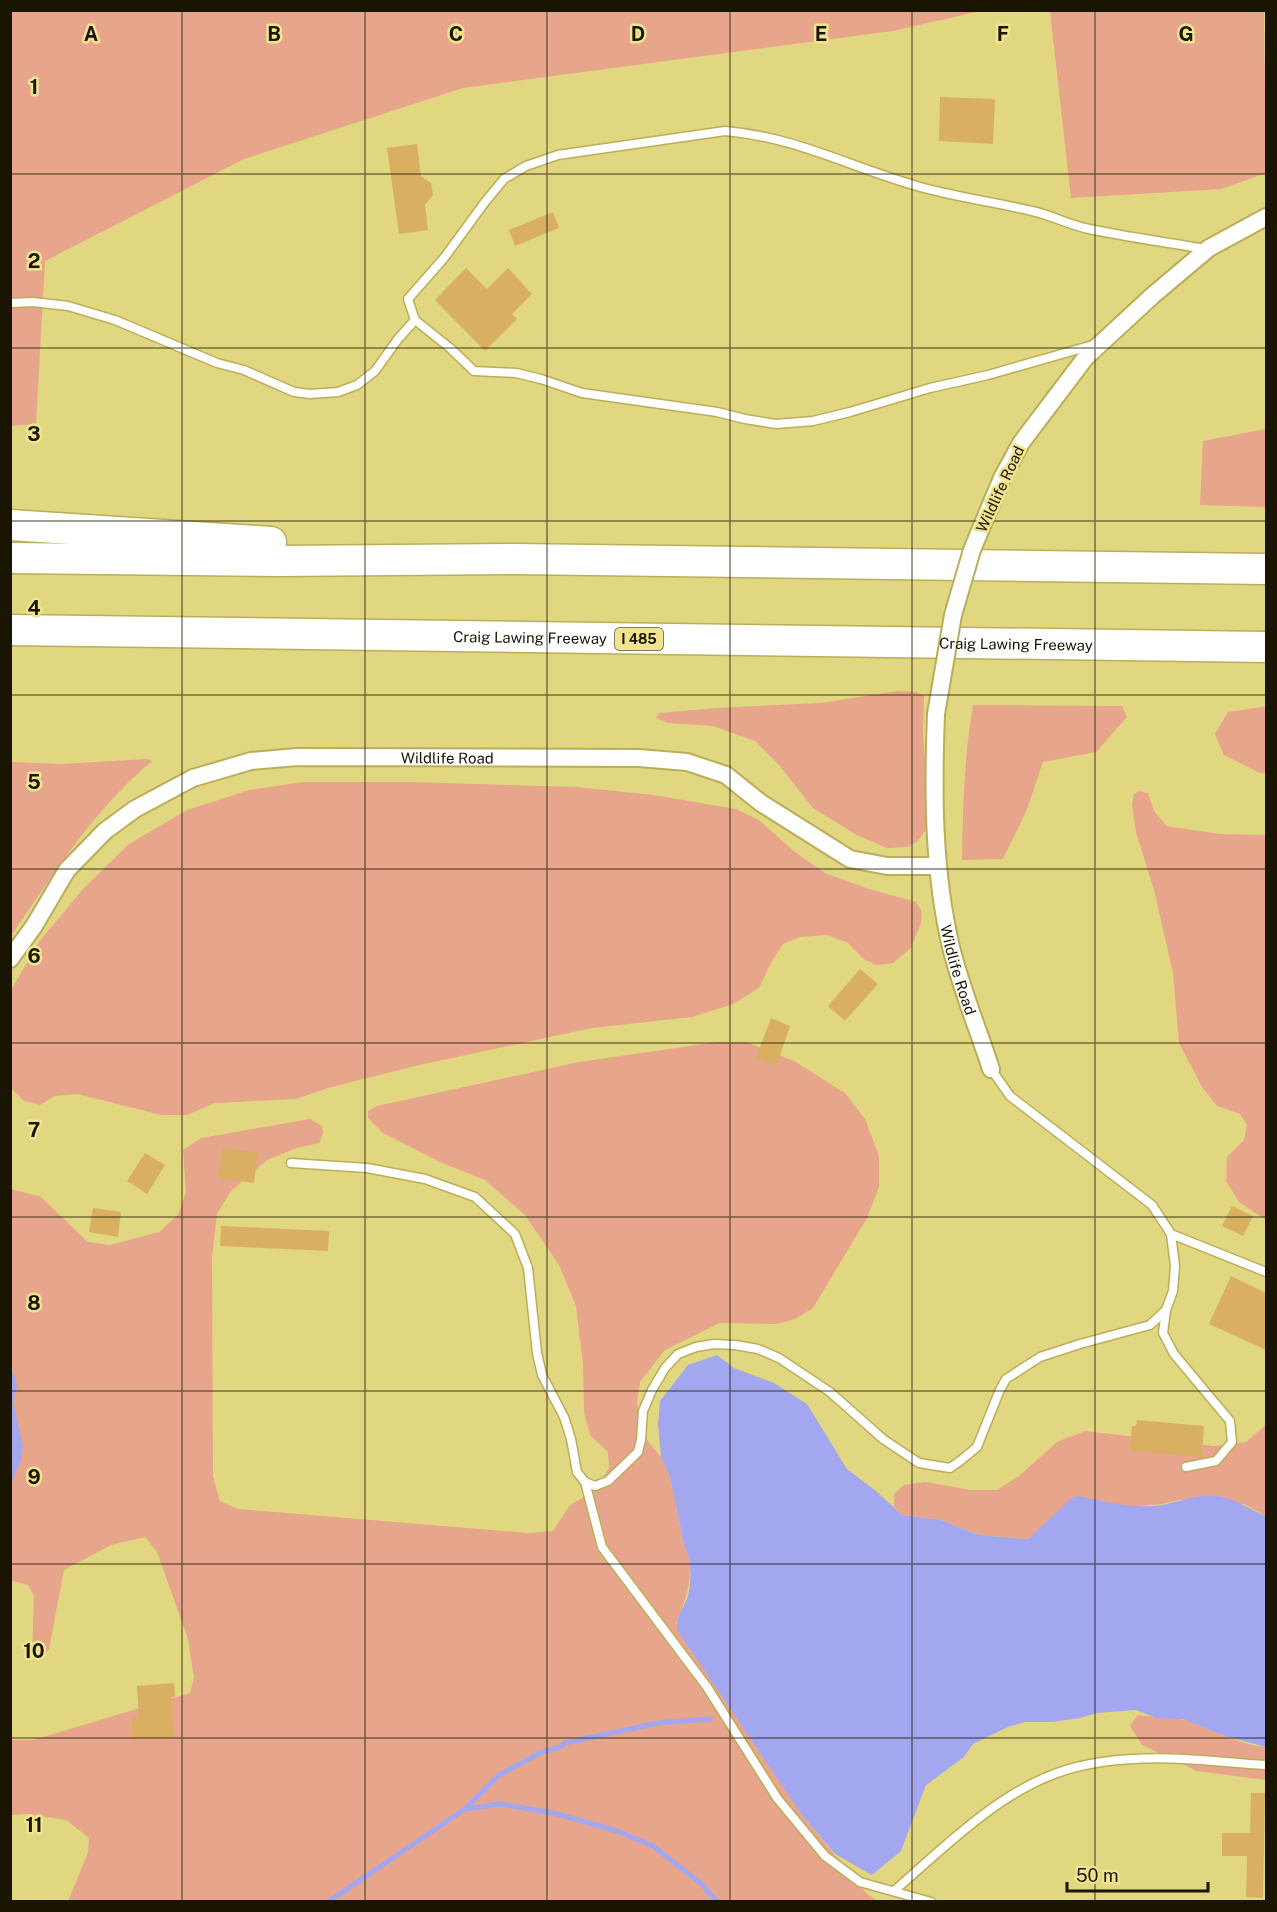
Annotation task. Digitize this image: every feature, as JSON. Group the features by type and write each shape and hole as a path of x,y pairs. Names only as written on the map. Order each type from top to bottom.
{"highway":[{"path":"10,525 514,559"},
{"path":"10,558 267,561 514,559 1266,569"},
{"name":"Craig Lawing Freeway","path":"10,630 1266,647"}],"street":[{"name":"Wildlife Road","path":"991,1069 952,948 938,866 933,769 936,714 953,615 969,561 1002,478 1021,443 1086,357 1208,250 1266,217"},
{"name":"Wildlife Road","path":"10,959 34,926 67,870 105,831 135,809 193,778 250,761 297,757 639,758 687,762 726,776 761,803 850,859 887,866 938,866"}],"lane":[{"path":"1102,342 850,412 813,421 776,424 717,412 582,393 516,373 474,371 415,320 408,299 444,258 484,202 504,179 526,166 558,155 725,131 779,139 905,183 973,200 1034,211 1086,228 1208,250"},
{"path":"10,303 33,302 68,306 115,320 216,363 244,370 294,392 310,394 338,392 357,386 375,371 415,320"},
{"path":"991,1069 1010,1096 1152,1205 1171,1234 1175,1266 1173,1291 1166,1310 1163,1333 1174,1354 1230,1421 1232,1442 1215,1461 1186,1467"},
{"path":"291,1163 367,1168 425,1179 475,1197 515,1233 528,1269 537,1353 542,1375 564,1418 571,1439 577,1472 585,1482 602,1547 707,1687 777,1798 825,1856 860,1882 931,1902"},
{"path":"1171,1234 1266,1272"},
{"path":"585,1482 595,1486 608,1481 638,1452 644,1411 652,1390 665,1368 678,1354 696,1347 714,1344 735,1345 758,1349 779,1358 830,1392 883,1439 919,1463 950,1468 977,1447 1006,1379 1040,1358 1080,1344 1150,1325 1166,1310"},
{"path":"894,1891 953,1839 1002,1802 1031,1784 1057,1773 1083,1766 1148,1759 1184,1759 1266,1765"}],"shaded area":[{"path":"11,11 980,11 893,31 463,88 244,159 45,261 36,424 11,426"},
{"path":"1050,11 1264,11 1266,173 1221,189 1071,198"},
{"path":"1266,429 1266,507 1200,505 1203,441"},
{"path":"897,691 917,692 924,696 923,734 929,818 925,831 918,841 908,847 887,848 855,834 813,808 779,765 755,741 713,726 668,723 656,718 659,713 821,703"},
{"path":"973,705 1122,706 1127,717 1096,752 1043,762 1026,812 1003,859 962,860 966,763"},
{"path":"1266,707 1266,773 1260,773 1224,755 1215,734 1228,712"},
{"path":"147,759 152,761 111,800 93,821 11,936 11,762 61,764"},
{"path":"303,782 408,782 577,787 654,795 736,809 759,820 795,852 825,873 869,889 916,902 922,912 921,923 911,948 893,963 877,965 865,960 848,943 827,935 800,937 783,944 759,988 733,1004 692,1017 592,1028 415,1066 328,1088 296,1099 215,1103 187,1115 161,1115 77,1094 55,1096 40,1105 24,1101 11,1088 11,990 39,942 83,889 129,844 187,810 249,790"},
{"path":"1139,791 1148,793 1154,811 1167,826 1219,834 1266,835 1266,1220 1239,1202 1226,1181 1227,1157 1244,1140 1247,1125 1240,1114 1217,1106 1202,1087 1179,1043 1173,973 1154,890 1136,832 1132,805 1134,794"},
{"path":"717,1042 746,1042 794,1061 845,1093 865,1119 879,1156 879,1187 867,1218 813,1308 795,1319 777,1324 720,1323 665,1350 640,1382 637,1404 647,1440 661,1457 670,1477 690,1564 689,1585 676,1624 802,1815 867,1894 878,1901 68,1901 88,1853 89,1838 66,1820 28,1814 11,1815 11,1740 33,1740 190,1693 194,1678 188,1639 157,1552 145,1537 111,1545 64,1570 49,1649 42,1659 32,1657 34,1596 28,1585 10,1580 11,1189 41,1197 88,1242 110,1245 159,1232 178,1215 186,1192 183,1150 201,1138 310,1119 322,1126 323,1133 319,1143 297,1148 267,1160 231,1191 217,1214 212,1257 213,1476 220,1501 238,1509 528,1533 553,1531 570,1505 595,1491 609,1468 608,1452 590,1435 584,1412 583,1365 576,1306 559,1265 525,1215 485,1180 440,1162 383,1133 368,1118 368,1111 377,1106 579,1062"},
{"path":"1266,1425 1266,1516 1244,1504 1179,1500 1128,1507 1079,1496 1028,1539 979,1535 941,1520 902,1515 894,1507 894,1494 904,1485 926,1482 970,1490 997,1490 1019,1476 1057,1442 1085,1431 1213,1446 1246,1442"},
{"path":"1138,1715 1185,1720 1235,1740 1266,1747 1266,1780 1197,1771 1142,1745 1130,1726"}],"water":[{"path":"717,1355 734,1368 774,1383 807,1404 847,1469 902,1515 941,1520 979,1535 1028,1539 1072,1498 1079,1496 1140,1506 1161,1505 1202,1496 1216,1496 1236,1501 1266,1516 1266,1747 1225,1736 1183,1719 1157,1718 1136,1710 1097,1713 1052,1722 1025,1722 1008,1727 973,1744 964,1757 926,1785 901,1851 872,1875 835,1854 802,1815 677,1627 689,1593 689,1557 684,1545 670,1477 661,1457 658,1424 660,1401 688,1365"},
{"path":"11,1373 15,1375 17,1387 13,1401 23,1447 20,1463 11,1483"}],"building":[{"path":"940,97 995,99 993,144 939,141"},
{"path":"417,144 421,176 431,183 433,195 425,205 428,230 399,234 387,148"},
{"path":"553,212 559,228 515,246 509,230"},
{"path":"466,268 487,289 508,268 532,294 512,314 517,319 485,351 435,300"},
{"path":"860,969 878,984 845,1021 828,1006"},
{"path":"771,1018 790,1026 776,1066 756,1058"},
{"path":"222,1147 258,1153 254,1183 218,1178"},
{"path":"145,1153 165,1165 147,1194 127,1181"},
{"path":"1232,1206 1253,1216 1243,1236 1222,1226"},
{"path":"93,1208 121,1212 118,1237 89,1232"},
{"path":"221,1226 329,1231 328,1251 220,1246"},
{"path":"1231,1276 1266,1293 1266,1350 1209,1324"},
{"path":"1137,1420 1204,1426 1202,1457 1130,1451 1132,1426 1136,1426"},
{"path":"174,1683 175,1697 171,1698 174,1737 133,1739 132,1718 139,1718 137,1686"},
{"path":"1251,1793 1265,1793 1263,1898 1246,1897 1247,1856 1222,1856 1222,1833 1250,1833"}],"waterway":[{"path":"328,1902 465,1809 499,1775 542,1752 560,1747 565,1743 658,1723 710,1719"},
{"path":"467,1809 499,1804 554,1813 617,1831 653,1846 703,1885 718,1902"}]}
